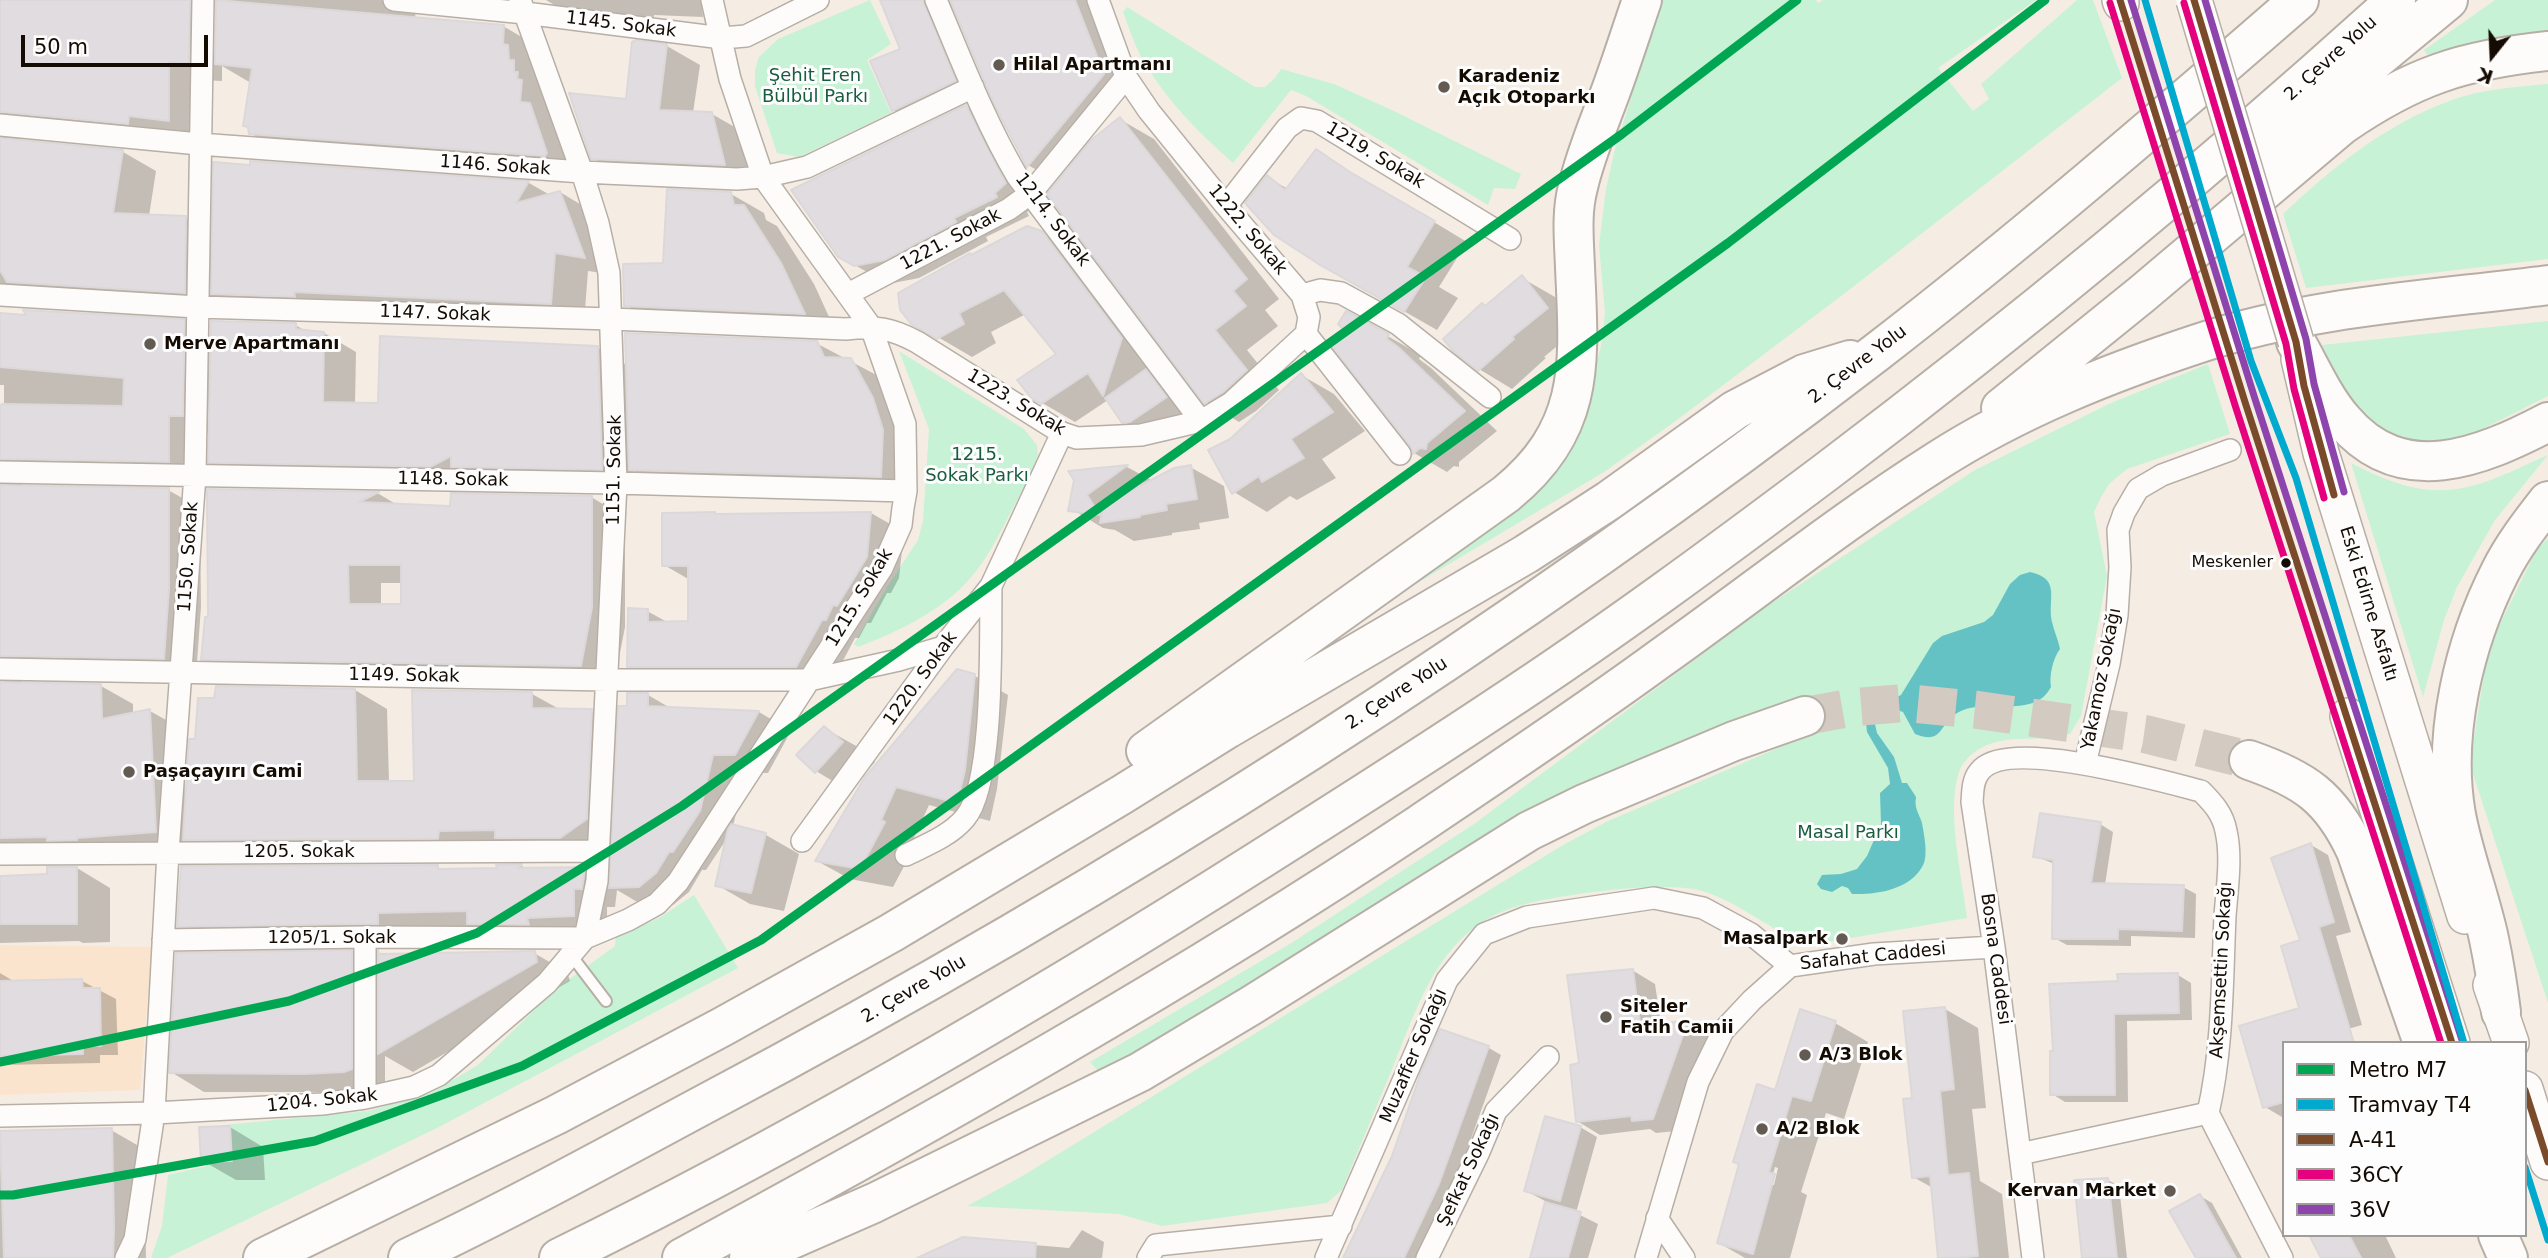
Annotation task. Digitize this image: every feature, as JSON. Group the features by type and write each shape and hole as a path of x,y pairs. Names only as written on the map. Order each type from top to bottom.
{"highway":[{"path":"891,933 948,884 1100,783 1506,494 1526,478 1546,454 1560,430 1572,398 1578,360 1573,238 1577,188 1642,0"},
{"name":"Eski Edirne Asfaltı","path":"2194,0 2296,342 2304,386 2325,465 2458,898 2506,1028"},
{"name":"2. Çevre Yolu","path":"408,1258 822,1042 1047,914 1243,794 1444,664 1597,558 1879,351 2090,180 2299,0"},
{"name":"2. Çevre Yolu","path":"559,1258 752,1157 1038,996 1178,912 1501,705 1760,522 1919,401 2100,257 2233,146 2396,0"},
{"path":"2100,257 2163,225 2250,163 2448,0"},
{"path":"682,1258 867,1157 1099,1024 1416,826 1553,733 1654,664 1878,500 1940,458 2143,294 2366,108 2429,75 2503,56 2548,51"},
{"path":"1940,458 1994,428 2106,376 2231,334 2331,313 2548,285"},
{"path":"2296,342 2332,407 2344,422 2359,436 2381,450 2406,460 2439,463 2470,456 2548,422"},
{"path":"263,1258 556,1115 891,933 1227,729 1525,554 1608,501 1734,410 1766,391 1804,374 1879,351"},
{"path":"2506,1028 2488,936 2456,815 2452,769 2455,726 2468,655 2482,614 2500,571 2521,537 2548,502"},
{"path":"749,1258 874,1203 1140,1072 1529,831 1584,804 1734,741 1805,716"},
{"path":"2348,716 2451,1041"},
{"path":"2249,760 2280,771 2309,788 2330,805 2345,827 2356,851 2422,1041"},
{"path":"2527,1095 2548,1162"},
{"path":"2499,1237 2508,1258"},
{"path":"2513,1237 2518,1258"}],"street":[{"name":"1150. Sokak","path":"126,1258 135,1239 154,1113 168,852 195,475 203,0"},
{"name":"1145. Sokak","path":"394,0 523,6 722,38 746,36 818,0"},
{"name":"1215. Sokak","path":"585,938 657,904 678,882 882,568 901,525 906,491 905,424 871,327 763,177 730,79 712,0"},
{"name":"1214. Sokak","path":"936,0 973,87 1017,176 1201,421"},
{"name":"1222. Sokak","path":"1098,0 1126,77 1149,111 1302,295"},
{"name":"1151. Sokak","path":"523,6 582,172 598,223 609,273 616,483 597,881 585,938"},
{"name":"1221. Sokak","path":"848,294 1009,209 1031,193 1126,77"},
{"name":"1146. Sokak","path":"0,125 199,144 582,172 737,179 763,177 807,167 973,87"},
{"name":"1219. Sokak","path":"1226,206 1287,128 1301,118 1317,121 1510,239"},
{"path":"1400,454 1306,334 1309,317 1302,295 1320,290 1341,293 1398,324 1490,397"},
{"name":"1147. Sokak","path":"0,295 197,307 846,329 871,327"},
{"name":"1223. Sokak","path":"871,327 896,331 917,342 1062,433 1077,438 1140,435 1201,421 1231,403 1306,334"},
{"name":"1220. Sokak","path":"802,841 943,647 991,586 1062,433"},
{"name":"Yakamoz Sokağı","path":"2085,764 2109,664 2117,615 2120,567 2118,530 2124,513 2138,489 2146,484 2162,475 2230,450"},
{"name":"1148. Sokak","path":"0,472 906,491"},
{"path":"906,856 950,832 966,817 974,802 986,760 991,586"},
{"name":"1149. Sokak","path":"0,669 607,680 809,680 899,660 943,647"},
{"name":"Bosna Caddesi","path":"2033,1258 1994,947 1972,802 1973,784 1980,770 1993,762 2011,757 2085,764"},
{"name":"Akşemsettin Sokağı","path":"2085,764 2201,791 2222,816 2227,833 2227,879 2219,1045 2216,1080 2208,1112"},
{"name":"1205. Sokak","path":"0,853 597,851"},
{"name":"Muzaffer Sokağı","path":"1326,1258 1447,979 1484,934 1527,917 1654,898 1703,908 1751,934 1790,966"},
{"path":"365,937 365,1098"},
{"name":"1205/1. Sokak","path":"163,940 585,938"},
{"name":"1204. Sokak","path":"0,1116 154,1113 322,1104 414,1087 439,1076 547,983 585,938"},
{"name":"Safahat Caddesi","path":"1646,1258 1698,1082 1723,1031 1790,966 1874,954 1994,947"},
{"name":"Şefkat Sokağı","path":"1427,1258 1479,1154 1496,1111 1548,1057"},
{"path":"2020,1154 2208,1112 2282,1258"},
{"path":"1657,1218 1684,1258"},
{"path":"1152,1251 1342,1226"}],"lane":[{"path":"571,955 607,1001"}],"shaded area":[{"path":"0,945 152,947 140,1090 0,1095"}],"green space":[{"name":"Şehit Eren Bülbül Parkı","path":"870,0 891,44 867,60 891,113 799,157 777,153 755,86 755,70 759,57 778,39"},
{"path":"1661,0 1816,0 1818,3 1823,0 2036,0 1938,68 1973,111 1989,99 1981,84 2077,0 2093,0 2122,78 1849,290 1604,472 1360,617 1586,402 1601,346 1605,313 1599,245 1606,189 1614,153"},
{"path":"2495,0 2548,0 2548,34 2430,59 2424,50"},
{"path":"1127,7 1255,87 1265,87 1281,69 1334,84 1394,111 1521,174 1515,189 1494,188 1488,205 1306,96 1291,90 1233,163 1184,116 1153,76 1130,31 1123,12"},
{"path":"2548,84 2548,259 2306,288 2283,214 2322,179 2383,134 2428,110 2475,93"},
{"path":"2548,321 2548,396 2453,444 2416,446 2378,431 2348,398 2322,345"},
{"name":"1215. Sokak Parkı","path":"899,351 1024,429 1037,445 1038,455 997,539 979,568 964,585 941,605 914,622 858,647 854,644 918,540 923,521 929,429"},
{"name":"Masal Parkı","path":"2208,364 2230,434 2127,469 2109,484 2094,512 2107,576 2081,716 2070,734 1988,745 1970,756 1959,772 1955,788 1954,824 1967,918 1811,945 1783,933 1717,896 1691,889 1661,887 1612,890 1557,897 1514,907 1475,927 1445,957 1415,1013 1342,1190 1327,1203 1162,1226 1119,1214 967,1206 1019,1178 1563,845 1606,822 1815,732 1810,701 1300,957 1100,1073 1090,1062 1293,942 1474,824 1767,606 1975,470 2111,403"},
{"path":"2548,455 2495,520 2457,587 2444,620 2423,697 2351,463 2406,486 2440,490 2477,484"},
{"path":"2548,538 2548,1003 2470,765 2488,648 2536,551"},
{"path":"694,895 738,968 437,1128 167,1258 151,1258 162,1226 168,1175 207,1166 204,1127 368,1111 431,1093 478,1065 556,989 615,946 616,937 659,918"}],"water":[{"path":"2030,572 2040,575 2050,585 2052,622 2060,649 2052,667 2051,687 2043,697 2032,703 1965,709 1954,715 1939,733 1930,737 1915,734 1903,712 1897,710 1878,719 1875,724 1877,733 1894,757 1902,783 1907,783 1916,797 1916,808 1925,840 1924,863 1909,881 1891,890 1852,894 1848,888 1842,886 1832,892 1821,889 1817,884 1822,875 1841,874 1857,869 1867,856 1881,824 1880,793 1890,784 1888,768 1867,732 1866,723 1869,716 1874,709 1901,695 1933,643 1942,636 1984,622 1993,615 2010,584 2020,575"}],"building":[{"path":"0,0 190,0 189,63 169,62 169,121 129,116 128,124 0,112"},
{"path":"216,0 504,25 503,44 508,45 509,60 514,60 517,79 522,80 520,102 530,103 547,153 545,156 249,134 248,127 243,126 252,68 215,64"},
{"path":"880,0 923,0 956,81 892,111 870,61 900,49"},
{"path":"950,0 1075,0 1104,74 1027,167 995,106"},
{"path":"636,40 667,44 659,110 712,112 725,165 591,159 569,93 626,99 632,42"},
{"path":"966,105 1006,183 995,193 997,197 954,218 956,222 885,260 854,266 838,257 791,190"},
{"path":"1120,117 1247,279 1233,291 1246,306 1215,330 1247,370 1223,392 1204,404 1047,194 1090,141"},
{"path":"0,138 123,150 113,213 186,216 185,293 7,282 0,270"},
{"path":"1316,149 1435,221 1407,267 1426,277 1404,312 1320,265 1274,235 1245,203 1267,175 1285,190"},
{"path":"250,161 529,181 516,203 560,191 585,258 555,253 551,304 294,292 295,297 211,294 213,162 250,165"},
{"path":"667,189 731,192 734,205 744,205 781,263 805,314 624,306 623,264 663,263"},
{"path":"1027,226 1042,231 1122,338 1103,396 1088,373 1041,404 1031,398 1017,380 1056,354 1004,290 959,313 964,324 937,339 911,324 900,310 898,293 970,253 971,255"},
{"path":"1522,275 1548,308 1512,337 1514,339 1478,371 1455,353 1443,339 1482,303 1485,306"},
{"path":"23,310 185,319 183,416 169,416 169,462 0,459 2,404 123,406 124,378 0,367 0,313 26,315"},
{"path":"1346,311 1389,334 1387,339 1465,411 1427,443 1426,449 1420,448 1413,454 1410,446 1329,343 1343,329 1338,324"},
{"path":"211,321 296,323 296,329 324,332 323,402 378,403 380,336 598,346 602,470 451,467 451,456 430,467 208,463"},
{"path":"625,333 817,341 824,357 851,358 873,398 883,430 881,477 629,470"},
{"path":"1146,369 1167,397 1130,422 1122,423 1105,398"},
{"path":"1301,373 1333,412 1291,439 1304,458 1262,482 1259,476 1232,494 1208,450 1230,439"},
{"path":"1128,465 1087,495 1100,515 1068,511 1074,480 1068,471"},
{"path":"1191,465 1197,499 1166,504 1167,510 1140,517 1100,523 1103,505 1174,468"},
{"path":"0,485 169,488 169,588 164,659 0,656"},
{"path":"207,489 379,492 359,502 450,506 451,493 592,496 592,607 581,666 201,660 205,617 208,617","holes":["348,565 401,565 401,604 349,604"]},
{"path":"871,512 867,557 837,606 833,605 826,620 822,620 796,667 627,667 628,608 648,609 648,622 688,621 688,566 662,566 662,513"},
{"path":"957,669 975,674 965,770 957,803 896,787 881,820 885,822 860,869 815,861 865,777"},
{"path":"0,682 101,684 102,719 150,709 156,832 77,840 47,841 47,837 0,838"},
{"path":"216,686 355,689 357,781 414,781 412,690 532,692 532,708 592,709 587,819 560,838 495,838 495,830 439,831 438,839 183,840 189,739 195,739 198,698 214,698"},
{"path":"627,693 648,693 648,706 759,711 735,755 713,755 700,811 656,873 639,887 609,888 618,706 627,706"},
{"path":"824,726 843,742 815,773 796,755"},
{"path":"2040,813 2101,822 2091,883 2184,885 2182,931 2118,929 2118,939 2052,939 2053,860 2033,857"},
{"path":"731,824 766,833 751,893 715,886"},
{"path":"2311,843 2334,922 2319,927 2353,1041 2282,1041 2282,1103 2263,1108 2239,1026 2299,1008 2281,946 2300,940 2271,858"},
{"path":"522,864 518,868 585,867 582,889 574,889 574,916 527,918 529,925 467,924 467,911 378,913 378,924 177,927 181,866 438,865 438,869 497,868 496,865"},
{"path":"47,867 77,867 77,924 0,924 0,876 47,874"},
{"path":"352,950 352,1069 344,1072 304,1074 169,1073 176,953"},
{"path":"378,950 379,954 535,951 537,962 378,1054"},
{"path":"1633,969 1640,1024 1688,1021 1653,1119 1632,1121 1631,1116 1576,1122 1570,1065 1579,1063 1567,975"},
{"path":"2178,973 2179,1013 2114,1014 2115,1095 2050,1095 2050,1051 2053,1051 2049,984 2118,981 2117,974"},
{"path":"82,979 83,988 100,988 101,1046 83,1046 83,1054 0,1056 0,981"},
{"path":"1945,1007 1954,1089 1940,1091 1948,1175 1969,1173 1978,1256 1956,1258 1938,1258 1930,1176 1912,1178 1903,1099 1912,1098 1903,1011"},
{"path":"1800,1009 1836,1021 1811,1101 1792,1096 1769,1172 1775,1174 1753,1254 1717,1243 1739,1164 1733,1162 1757,1084 1775,1090"},
{"path":"1440,1029 1489,1046 1439,1184 1404,1258 1343,1258 1392,1156 1420,1075"},
{"path":"1545,1116 1581,1126 1560,1201 1524,1191"},
{"path":"230,1126 232,1161 201,1162 199,1127"},
{"path":"112,1128 113,1258 4,1258 0,1131"},
{"path":"2108,1178 2117,1258 2082,1258 2074,1180"},
{"path":"2200,1194 2236,1258 2196,1258 2169,1211"},
{"path":"1545,1202 1581,1212 1568,1258 1530,1258"},
{"path":"963,1237 1036,1243 1035,1258 917,1258"},
{"path":"2310,1237 2350,1237 2361,1258 2321,1258"}],"tunnel":[{"path":"1805,716 1855,707 1906,703 1978,710 2145,734 2249,760"}],"metro line":[{"name":"M7","path":"0,1062 289,1001 477,933 682,806 1622,134 1797,0"},
{"name":"M7","path":"0,1195 13,1195 315,1141 522,1066 761,940 1728,243 2045,0"}],"tram line":[{"name":"T4","path":"2145,0 2251,361 2296,478 2463,1041"},
{"name":"T4","path":"2527,1173 2548,1240"}],"transit line":[{"name":"A-41","path":"2120,0 2245,402 2451,1041"},
{"name":"36V","path":"2131,0 2255,399 2462,1040"},
{"name":"A-41","path":"2194,0 2296,342 2304,386 2334,495"},
{"name":"36V","path":"2205,0 2306,339 2314,384 2344,492"},
{"name":"36CY","path":"2110,3 2235,405 2440,1041"},
{"name":"36CY","path":"2184,3 2286,344 2294,389 2324,498"},
{"name":"A-41","path":"2527,1096 2548,1162"}],"place":[{"name":"Hilal Apartmanı","path":"999,65"},
{"name":"Karadeniz Açık Otoparkı","path":"1444,87"},
{"name":"Merve Apartmanı","path":"150,344"},
{"name":"Meskenler","path":"2286,563"},
{"name":"Paşaçayırı Cami","path":"129,772"},
{"name":"Masalpark","path":"1842,939"},
{"name":"Siteler Fatih Camii","path":"1606,1017"},
{"name":"A/3 Blok","path":"1805,1055"},
{"name":"A/2 Blok","path":"1762,1129"},
{"name":"Kervan Market","path":"2170,1191"}]}
